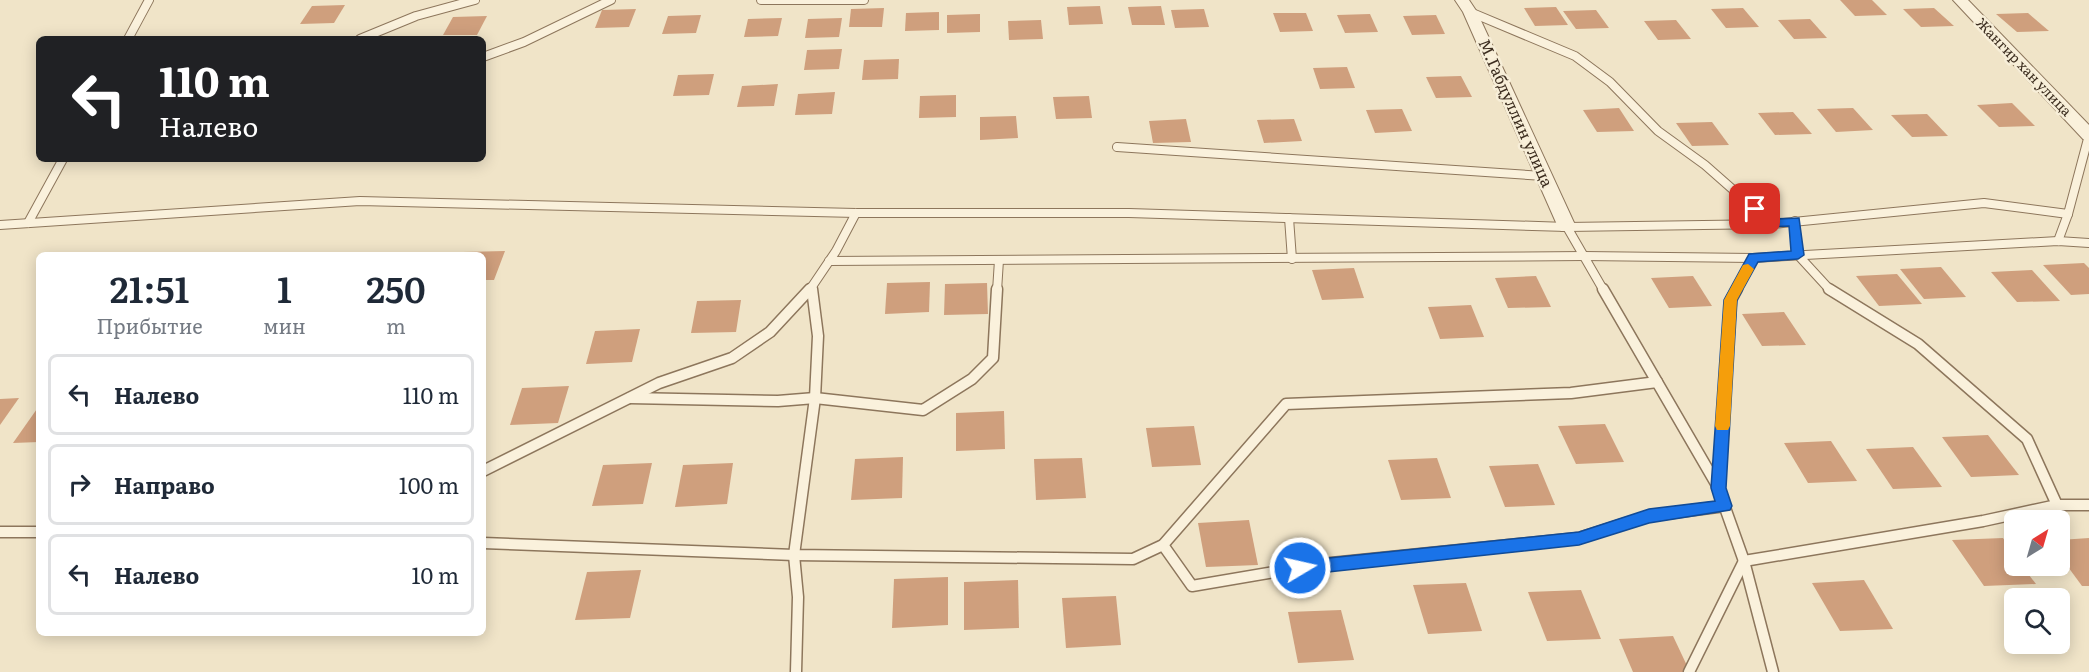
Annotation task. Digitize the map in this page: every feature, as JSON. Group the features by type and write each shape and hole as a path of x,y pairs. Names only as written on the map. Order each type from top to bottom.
{"street":[{"name":"Жангир хан улица","path":"1960,0 2089,135"},
{"name":"М.Габдуллин улица","path":"1466,6 1567,227"}],"lane":[{"path":"130,36 149,0"},
{"path":"366,36 385,26 428,11 475,0"},
{"path":"486,56 524,42 611,0"},
{"path":"761,0 864,0"},
{"path":"1466,6 1575,56 1610,82 1658,131 1705,165 1772,224"},
{"path":"2058,241 2068,214 2089,135"},
{"path":"1117,147 1544,176"},
{"path":"28,223 61,162"},
{"path":"0,225 360,201 856,213 1129,213 1567,227 1772,224 1984,203 2068,214"},
{"path":"486,470 659,383 732,358 770,332 812,287 856,213"},
{"path":"1289,218 1292,259"},
{"path":"1795,221 1798,255 1832,292 1918,344 2027,439 2057,504"},
{"path":"1567,227 1718,488 1744,561 1773,672"},
{"path":"829,261 1584,256 1753,258 2058,241 2089,243"},
{"path":"1718,488 1731,300 1753,258"},
{"path":"630,398 778,401 815,398 922,410 972,379 993,358 999,260"},
{"path":"796,672 798,597 794,555 815,398 818,336 812,287"},
{"path":"486,543 794,555 1133,559 1163,545 1287,404 1571,393 1657,382"},
{"path":"1744,561 1983,521 2057,504 2089,505"},
{"path":"1163,545 1192,586 1321,564 1579,538 1649,516 1725,506"},
{"path":"0,532 36,532"},
{"path":"1689,672 1744,561"}],"building":[{"path":"1840,0 1872,0 1887,15 1855,16"},
{"path":"345,5 334,23 300,24 312,6"},
{"path":"1100,6 1103,24 1069,25 1067,7"},
{"path":"1161,6 1165,25 1132,25 1128,7"},
{"path":"1556,7 1568,25 1535,26 1524,8"},
{"path":"884,8 882,27 849,27 851,9"},
{"path":"1743,8 1759,27 1726,28 1711,9"},
{"path":"1934,8 1954,26 1921,27 1903,9"},
{"path":"636,9 629,27 595,28 602,10"},
{"path":"1204,9 1209,27 1175,28 1171,10"},
{"path":"1596,10 1609,28 1576,29 1563,11"},
{"path":"939,12 939,30 905,31 906,13"},
{"path":"1273,13 1306,13 1313,31 1280,32"},
{"path":"2028,13 2049,31 2017,32 1996,14"},
{"path":"980,14 980,32 947,33 947,15"},
{"path":"1370,14 1378,32 1345,33 1337,15"},
{"path":"701,15 696,33 662,34 668,16"},
{"path":"1436,15 1445,34 1412,35 1403,16"},
{"path":"487,16 477,35 443,35 453,17"},
{"path":"782,18 778,36 744,37 748,19"},
{"path":"842,18 839,37 805,38 808,19"},
{"path":"1810,19 1827,38 1794,39 1778,20"},
{"path":"1041,20 1043,39 1009,40 1008,21"},
{"path":"1676,20 1691,39 1658,40 1644,21"},
{"path":"842,49 839,69 804,70 807,50"},
{"path":"899,59 898,79 862,80 864,60"},
{"path":"1347,67 1355,88 1320,89 1313,68"},
{"path":"714,74 709,95 673,96 678,75"},
{"path":"1461,76 1472,97 1436,98 1426,77"},
{"path":"778,84 774,106 737,107 742,86"},
{"path":"835,92 832,114 795,115 798,94"},
{"path":"956,95 956,117 919,118 920,96"},
{"path":"1089,96 1092,118 1056,119 1053,97"},
{"path":"2012,103 2035,126 1999,127 1977,105"},
{"path":"1619,108 1634,131 1597,132 1583,110"},
{"path":"1853,108 1873,130 1836,132 1817,109"},
{"path":"1402,109 1412,131 1375,133 1366,110"},
{"path":"1793,112 1812,134 1775,135 1758,113"},
{"path":"1927,114 1948,136 1912,137 1891,115"},
{"path":"1016,116 1018,138 980,140 980,117"},
{"path":"1186,119 1191,142 1153,143 1149,121"},
{"path":"1294,119 1302,141 1264,143 1257,120"},
{"path":"1712,122 1729,145 1692,146 1676,123"},
{"path":"505,251 494,280 486,280 486,252 463,252"},
{"path":"2084,263 2089,268 2089,294 2071,295 2043,265"},
{"path":"1941,267 1966,297 1924,299 1900,269"},
{"path":"1354,268 1364,298 1322,300 1312,270"},
{"path":"2032,270 2060,301 2017,302 1991,272"},
{"path":"1897,274 1922,304 1879,306 1856,276"},
{"path":"1536,276 1551,307 1508,308 1495,278"},
{"path":"1693,276 1712,306 1669,308 1651,278"},
{"path":"930,282 929,312 885,314 887,283"},
{"path":"987,283 988,314 944,315 945,284"},
{"path":"741,300 736,332 691,333 697,301"},
{"path":"1471,305 1484,337 1440,339 1428,307"},
{"path":"1784,312 1806,345 1762,346 1742,314"},
{"path":"640,329 632,362 586,364 595,331"},
{"path":"569,386 558,423 510,425 522,388"},
{"path":"19,398 0,425 0,399"},
{"path":"36,410 36,442 13,443"},
{"path":"1004,411 1005,449 956,451 956,413"},
{"path":"1605,424 1624,462 1576,464 1558,426"},
{"path":"1194,426 1201,465 1152,467 1146,428"},
{"path":"1988,435 2019,475 1971,477 1942,437"},
{"path":"1831,441 1857,481 1808,483 1784,443"},
{"path":"1913,447 1942,487 1893,489 1866,449"},
{"path":"903,457 902,498 851,500 855,459"},
{"path":"1082,458 1086,498 1036,500 1034,459"},
{"path":"1437,458 1451,498 1401,500 1388,460"},
{"path":"652,463 643,504 592,506 603,465"},
{"path":"733,463 727,504 675,507 683,465"},
{"path":"1538,464 1555,505 1505,507 1489,466"},
{"path":"1249,520 1258,565 1206,567 1198,523"},
{"path":"2003,538 2004,576 2030,576 2036,584 1984,586 1952,540"},
{"path":"2089,538 2089,586 2082,586 2070,570 2070,539"},
{"path":"641,570 630,618 575,620 587,572"},
{"path":"948,577 948,625 892,628 894,579"},
{"path":"1018,580 1019,628 964,630 964,582"},
{"path":"1864,580 1893,629 1840,631 1812,583"},
{"path":"1466,583 1482,631 1428,634 1413,585"},
{"path":"1581,590 1601,639 1547,641 1528,592"},
{"path":"1116,596 1121,645 1066,648 1062,598"},
{"path":"1341,610 1354,660 1298,663 1288,612"},
{"path":"1673,636 1690,672 1633,672 1619,639"}],"slow traffic":[{"path":"1722,426 1731,300 1748,269"}],"route":[{"path":"1300,568 1579,538 1649,516 1725,506 1718,488 1731,300 1753,258 1798,255 1795,221 1772,224 1755,209"}]}
